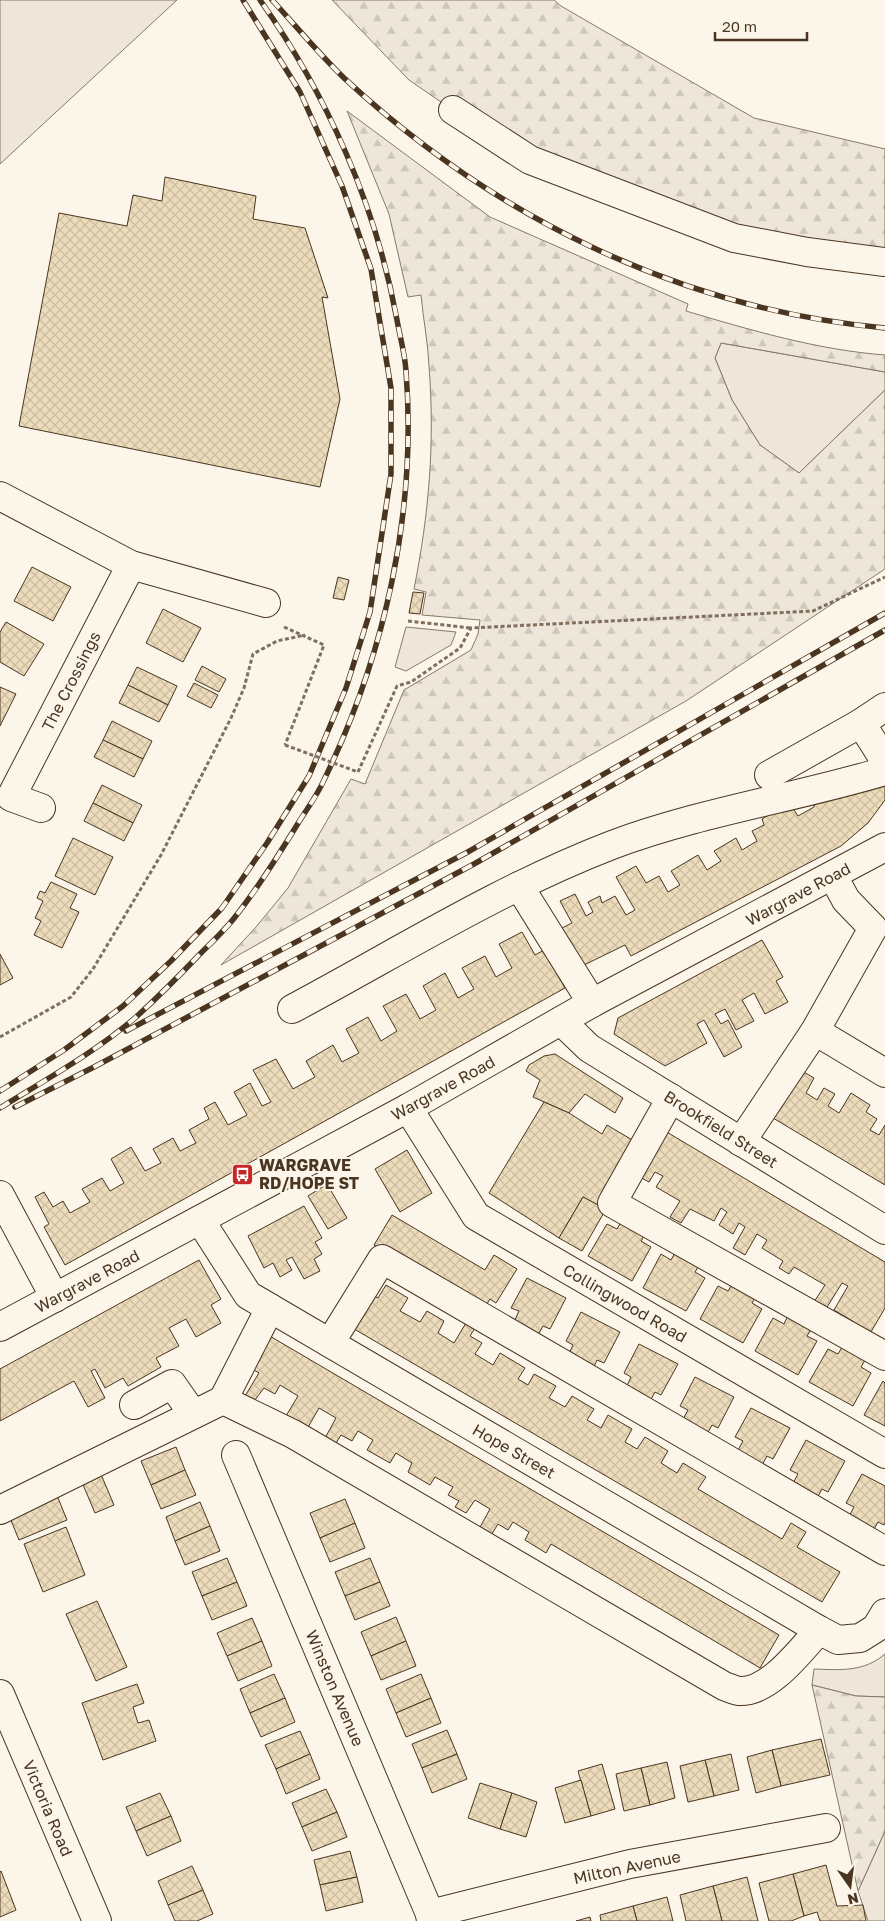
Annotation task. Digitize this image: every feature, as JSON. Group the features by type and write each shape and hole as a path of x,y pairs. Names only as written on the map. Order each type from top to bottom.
{"street":[{"path":"453,110 530,160 734,238 807,252 885,262"},
{"path":"0,496 131,565 266,603"},
{"name":"The Crossings","path":"41,808 5,807 131,565"},
{"path":"769,775 861,723 885,707"},
{"path":"861,723 885,761"},
{"path":"292,1009 519,886 613,845 681,824 885,771"},
{"path":"741,1142 814,1030 873,928 846,900 833,876 885,832"},
{"name":"Wargrave Road","path":"0,1327 408,1108 592,1003 885,847"},
{"path":"519,886 592,1003"},
{"name":"Brookfield Street","path":"561,1022 589,1048 885,1230"},
{"path":"814,1030 885,1073"},
{"path":"671,1098 612,1203 885,1356"},
{"name":"Collingwood Road","path":"408,1108 476,1216 885,1454"},
{"path":"0,1195 55,1298"},
{"name":"Hope Street","path":"200,1220 248,1295 819,1630 838,1640 860,1638 876,1628 885,1613"},
{"path":"330,1343 382,1259 885,1551"},
{"path":"0,1510 223,1400 270,1308"},
{"path":"134,1405 172,1384 193,1414"},
{"path":"223,1400 293,1434 724,1686 737,1691 752,1690 773,1678 819,1630"},
{"name":"Winston Avenue","path":"236,1456 431,1917"},
{"name":"Victoria Road","path":"0,1694 97,1921"},
{"name":"Milton Avenue","path":"431,1917 630,1864 826,1828"}],"path":[{"path":"408,620 471,628 813,611 885,577"},
{"path":"266,603 273,623 305,635 324,645 285,745 358,772 397,686 411,682 460,648 471,628"},
{"path":"0,1037 71,997 93,969 161,855 231,718 244,688 253,654 277,642 305,635"}],"green space":[{"path":"0,0 177,0 0,164"},
{"path":"332,0 554,0 561,6 754,118 885,149 885,268 562,185 409,80"},
{"path":"347,111 490,217 688,304 686,311 809,344 885,355 885,372 721,343 715,358 732,400 760,445 799,473 885,390 885,569 686,701 221,965 288,888 351,779 365,784 404,690 471,650 478,634 480,620 422,615 426,592 414,589 424,533 431,451 431,395 421,295 408,297 389,214"},
{"path":"721,343 885,372 885,390 799,473 760,445 732,400 715,358"},
{"path":"406,627 456,632 451,645 406,671 395,667"},
{"path":"885,1654 885,1697 856,1696 812,1685 814,1669 852,1669 869,1664"},
{"path":"812,1685 856,1696 885,1697 885,1831 858,1891"},
{"path":"885,1831 885,1921 868,1921 858,1891"}],"building":[{"path":"165,177 256,196 253,219 305,228 328,298 322,297 340,399 320,487 19,426 59,213 127,226 133,195 162,201"},
{"path":"32,567 71,587 53,621 14,601"},
{"path":"338,577 349,580 344,600 333,598"},
{"path":"413,592 424,593 420,614 409,613"},
{"path":"163,609 201,628 183,662 146,643"},
{"path":"6,622 44,644 24,676 0,662 0,632"},
{"path":"202,666 226,679 219,692 195,680"},
{"path":"137,667 177,686 168,705 128,685"},
{"path":"194,683 218,695 211,708 187,696"},
{"path":"128,685 168,705 159,722 119,703"},
{"path":"0,687 16,694 0,726"},
{"path":"112,721 152,741 143,759 103,740"},
{"path":"103,740 143,759 134,777 94,757"},
{"path":"885,781 885,800 868,823 841,846 631,956 625,945 582,966 562,928 572,923 560,901 575,894 586,916 593,912 588,902 600,896 602,903 615,896 626,915 635,910 616,877 636,866 646,883 659,876 668,892 680,885 671,871 698,855 707,870 721,861 714,851 736,838 742,850 757,841 752,831 764,825 762,819 780,808 783,812 792,807 798,816 814,807 815,797"},
{"path":"102,785 142,805 133,823 93,803"},
{"path":"93,803 133,823 124,841 84,821"},
{"path":"73,838 113,857 95,895 55,876"},
{"path":"51,882 77,894 70,908 79,912 62,948 34,935 41,921 35,918 43,901 37,898 40,891 45,893"},
{"path":"522,932 535,955 544,950 565,988 65,1265 44,1227 49,1224 35,1197 44,1192 53,1207 63,1201 70,1213 90,1202 82,1189 102,1178 110,1191 124,1183 111,1159 131,1147 145,1171 161,1163 153,1149 173,1138 180,1151 196,1143 189,1130 209,1119 204,1108 215,1102 228,1125 247,1115 234,1092 250,1083 262,1106 271,1102 253,1070 276,1059 293,1089 315,1077 306,1061 333,1045 342,1062 359,1053 346,1029 368,1017 381,1041 397,1031 383,1006 406,994 420,1019 436,1010 423,986 445,973 458,998 474,989 462,968 485,956 496,977 512,968 499,944"},
{"path":"762,940 783,977 776,981 788,1002 765,1014 754,993 742,1000 754,1021 736,1030 725,1009 715,1014 721,1024 728,1020 742,1047 724,1057 704,1020 697,1024 707,1043 665,1066 614,1034 618,1018"},
{"path":"0,954 13,978 0,985"},
{"path":"555,1054 623,1098 615,1113 585,1094 569,1113 533,1097 540,1080 526,1071 529,1065 544,1056"},
{"path":"802,1071 814,1078 806,1093 817,1100 824,1088 835,1094 828,1106 839,1113 851,1093 870,1105 866,1112 877,1119 870,1130 879,1135 885,1125 885,1185 773,1118"},
{"path":"544,1102 569,1113 602,1134 607,1125 634,1141 597,1205 583,1197 559,1238 489,1193"},
{"path":"665,1131 885,1262 885,1308 868,1337 851,1327 854,1322 834,1310 848,1286 842,1283 824,1312 812,1305 825,1285 794,1267 789,1274 779,1268 783,1261 762,1248 767,1240 757,1234 745,1255 733,1248 745,1227 739,1223 733,1234 719,1225 727,1212 721,1208 714,1221 690,1209 681,1223 670,1217 680,1201 656,1187 663,1176 655,1172 649,1182 638,1176"},
{"path":"407,1150 432,1193 400,1212 375,1169"},
{"path":"327,1184 347,1218 328,1229 308,1196"},
{"path":"583,1197 606,1209 582,1251 559,1238"},
{"path":"304,1206 322,1238 315,1242 322,1254 314,1259 320,1271 304,1279 292,1257 286,1260 292,1270 280,1277 273,1263 264,1268 248,1236"},
{"path":"392,1215 485,1270 494,1255 517,1269 496,1303 490,1299 483,1310 374,1245"},
{"path":"623,1219 647,1231 641,1241 651,1247 632,1281 588,1256 607,1224 617,1229"},
{"path":"677,1249 701,1262 695,1272 705,1278 686,1311 643,1288 661,1254 671,1260"},
{"path":"199,1260 221,1299 211,1305 221,1323 196,1337 186,1319 169,1328 179,1346 156,1358 161,1367 128,1386 123,1378 105,1388 95,1369 91,1371 105,1398 88,1407 74,1381 0,1421 0,1369"},
{"path":"527,1278 566,1298 550,1329 543,1326 537,1337 513,1324 519,1311 511,1308"},
{"path":"734,1281 757,1294 752,1303 762,1309 743,1343 700,1319 718,1286 728,1291"},
{"path":"386,1285 408,1298 400,1311 420,1322 427,1311 444,1321 438,1333 454,1343 466,1323 475,1328 470,1336 482,1343 475,1354 493,1365 500,1353 525,1368 518,1379 528,1385 534,1374 556,1386 549,1398 565,1407 572,1396 594,1409 587,1420 601,1428 608,1415 632,1429 625,1442 637,1449 645,1437 668,1451 661,1463 677,1473 683,1463 706,1477 698,1489 782,1539 791,1523 806,1532 797,1547 840,1572 822,1602 349,1326 369,1293 378,1298"},
{"path":"581,1312 620,1332 604,1363 597,1360 592,1371 567,1358 573,1345 566,1341"},
{"path":"789,1313 813,1326 807,1336 817,1341 798,1375 755,1351 773,1318 784,1324"},
{"path":"268,1335 779,1635 760,1668 551,1544 546,1553 525,1540 529,1532 513,1522 508,1530 498,1524 490,1537 478,1531 490,1509 475,1500 466,1513 455,1507 459,1501 448,1495 453,1487 435,1477 430,1485 408,1472 412,1463 396,1453 390,1463 367,1450 373,1440 358,1431 352,1441 341,1435 334,1446 324,1440 336,1418 319,1408 307,1429 286,1416 298,1396 280,1385 275,1394 264,1388 254,1401 245,1396 259,1373 249,1367"},
{"path":"639,1344 678,1364 661,1395 655,1392 649,1403 625,1390 631,1377 624,1373"},
{"path":"844,1344 867,1357 861,1367 871,1373 853,1406 809,1382 828,1349 838,1354"},
{"path":"695,1377 734,1397 718,1428 712,1425 706,1436 681,1423 688,1410 680,1406"},
{"path":"883,1381 885,1383 885,1426 864,1415"},
{"path":"751,1408 790,1428 773,1459 767,1456 761,1467 736,1454 743,1441 735,1437"},
{"path":"806,1440 845,1461 828,1492 822,1489 816,1500 791,1487 798,1474 790,1470"},
{"path":"176,1447 185,1470 151,1485 141,1461"},
{"path":"185,1470 196,1495 161,1509 151,1485"},
{"path":"100,1472 114,1505 95,1513 81,1480"},
{"path":"862,1474 885,1486 885,1523 884,1525 878,1522 872,1533 847,1520 854,1507 846,1503"},
{"path":"56,1493 67,1520 19,1540 8,1513"},
{"path":"345,1499 355,1523 320,1538 310,1513"},
{"path":"200,1502 210,1526 175,1541 166,1517"},
{"path":"355,1523 365,1548 330,1562 320,1538"},
{"path":"210,1526 220,1551 185,1565 175,1541"},
{"path":"66,1527 85,1575 43,1592 24,1544"},
{"path":"227,1558 237,1582 202,1596 192,1572"},
{"path":"370,1558 380,1582 345,1596 335,1572"},
{"path":"237,1582 247,1606 212,1620 202,1596"},
{"path":"380,1582 390,1606 355,1620 345,1596"},
{"path":"97,1601 127,1667 96,1681 66,1614"},
{"path":"396,1617 406,1641 371,1656 361,1632"},
{"path":"252,1618 262,1641 227,1656 217,1633"},
{"path":"262,1641 272,1666 238,1681 227,1656"},
{"path":"406,1641 416,1666 381,1680 371,1656"},
{"path":"274,1674 285,1698 250,1713 240,1689"},
{"path":"421,1674 431,1698 396,1713 386,1689"},
{"path":"137,1684 144,1703 133,1707 138,1723 149,1720 156,1741 103,1760 82,1703"},
{"path":"285,1698 295,1722 261,1737 250,1713"},
{"path":"431,1698 441,1723 406,1737 396,1713"},
{"path":"447,1730 457,1754 422,1768 412,1744"},
{"path":"300,1731 310,1754 276,1769 265,1745"},
{"path":"821,1739 830,1775 781,1786 772,1750"},
{"path":"772,1750 781,1786 756,1793 747,1757"},
{"path":"310,1754 320,1779 286,1794 276,1769"},
{"path":"457,1754 467,1779 432,1793 422,1768"},
{"path":"731,1754 739,1790 714,1796 705,1760"},
{"path":"705,1760 714,1796 688,1802 680,1766"},
{"path":"667,1762 675,1798 650,1805 641,1768"},
{"path":"602,1764 615,1809 591,1816 578,1771"},
{"path":"641,1768 650,1805 624,1811 616,1774"},
{"path":"581,1780 591,1816 565,1823 555,1788"},
{"path":"480,1783 512,1793 500,1829 468,1818"},
{"path":"326,1789 337,1812 302,1827 292,1803"},
{"path":"160,1793 171,1816 136,1831 126,1807"},
{"path":"512,1793 537,1802 526,1837 500,1829"},
{"path":"337,1812 347,1837 312,1851 302,1827"},
{"path":"171,1816 181,1841 147,1856 136,1831"},
{"path":"350,1851 357,1877 320,1885 314,1860"},
{"path":"826,1865 837,1906 863,1905 866,1921 820,1921 817,1912 804,1916 793,1874"},
{"path":"192,1866 203,1890 168,1905 158,1881"},
{"path":"0,1872 16,1910 0,1917"},
{"path":"793,1874 804,1916 791,1921 769,1921 759,1883"},
{"path":"357,1877 363,1902 326,1911 320,1885"},
{"path":"747,1877 758,1921 722,1921 713,1886"},
{"path":"713,1886 722,1921 686,1921 680,1895"},
{"path":"203,1890 213,1914 197,1921 175,1921 168,1905"},
{"path":"667,1897 673,1921 637,1921 633,1906"},
{"path":"633,1906 637,1921 601,1921 600,1915"},
{"path":"590,1917 591,1921 576,1921"}],"railway":[{"path":"0,1091 64,1050 123,1006 171,961 222,908 267,843 309,776 346,688 370,612 391,474 391,388 371,269 342,186 300,92 243,0"},
{"path":"0,1108 86,1054 135,1018 218,936 243,906 275,860 324,780 364,683 380,632 392,581 401,529 406,477 408,424 405,358 388,277 362,193 346,152 307,74 260,0"},
{"path":"272,0 344,78 402,128 463,173 527,213 594,248 663,277 735,300 809,318 885,328"},
{"path":"126,1031 466,853 885,613"},
{"path":"15,1107 94,1067 474,864 885,630"}],"place":[{"name":"WARGRAVE RD/HOPE ST","path":"243,1174"}]}
